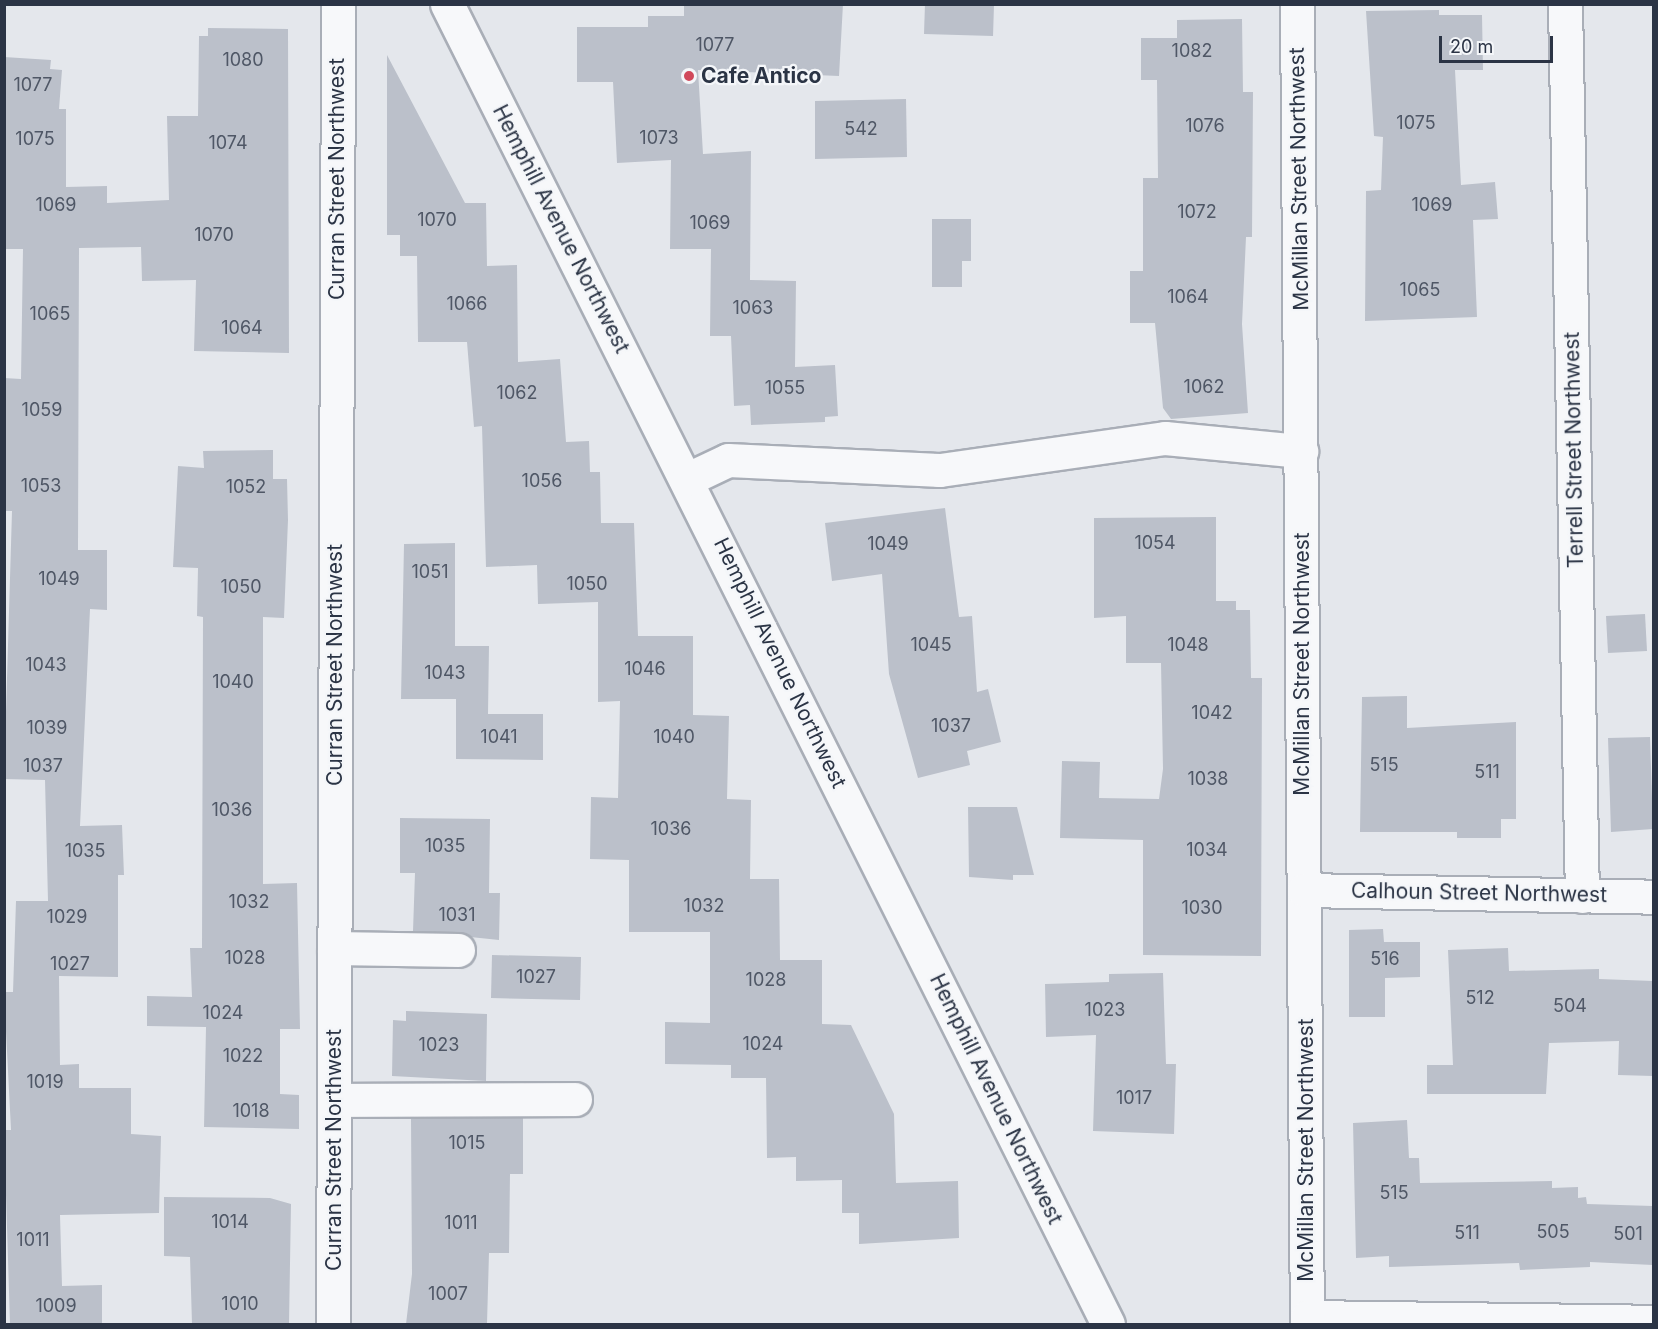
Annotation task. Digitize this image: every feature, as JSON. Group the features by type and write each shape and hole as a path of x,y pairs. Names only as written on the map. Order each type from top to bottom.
{"street":[{"name":"Curran Street Northwest","path":"333,1324 338,4"},
{"name":"Hemphill Avenue Northwest","path":"447,4 688,478 1108,1324"},
{"name":"McMillan Street Northwest","path":"1297,4 1307,1321"},
{"name":"Terrell Street Northwest","path":"1565,4 1582,896"},
{"path":"688,478 728,460 940,470 1165,438 1301,452"},
{"name":"Calhoun Street Northwest","path":"1304,890 1653,897"},
{"path":"334,948 458,950"},
{"path":"334,1100 575,1099"},
{"path":"1307,1321 1653,1322"}],"building":[{"path":"684,4 843,4 839,76 698,70 703,154 751,151 750,280 796,281 795,367 835,365 838,416 825,417 825,422 751,425 750,405 734,406 731,336 710,336 711,249 670,249 671,160 617,163 613,82 577,82 577,27 648,27 648,16 684,16"},
{"path":"925,4 994,4 993,36 924,34"},
{"path":"1439,10 1439,15 1482,15 1483,70 1455,70 1461,185 1495,182 1498,219 1473,220 1477,317 1365,321 1366,191 1381,190 1383,137 1374,136 1366,11"},
{"path":"1242,19 1243,92 1253,92 1252,237 1246,237 1242,324 1248,413 1171,419 1163,408 1155,323 1130,323 1130,271 1143,271 1143,178 1158,178 1157,80 1141,80 1141,38 1177,38 1177,20"},
{"path":"208,28 288,29 289,353 194,351 196,280 142,281 141,247 79,248 78,550 107,550 107,610 90,609 80,826 122,825 124,875 118,875 118,977 59,976 60,1065 79,1064 79,1088 131,1088 131,1134 161,1136 159,1213 60,1215 62,1286 102,1285 102,1324 10,1324 4,1130 11,1130 4,992 13,992 16,901 48,901 45,780 4,779 12,511 4,511 4,378 21,379 23,249 4,249 4,57 51,60 50,69 62,70 59,109 66,109 66,187 107,186 107,203 169,200 167,116 198,116 199,36 208,36"},
{"path":"387,55 465,203 486,203 487,266 517,265 518,362 560,359 566,442 589,441 590,472 600,472 601,523 634,523 638,636 693,636 693,715 729,716 727,799 751,800 750,879 779,879 780,960 822,960 822,1024 851,1025 894,1114 896,1183 958,1181 959,1238 859,1244 859,1213 842,1213 842,1180 796,1181 796,1157 767,1158 766,1078 731,1078 731,1065 665,1064 665,1022 710,1023 710,932 629,932 629,860 590,859 591,797 618,798 620,701 598,702 598,602 538,604 537,565 486,567 482,426 474,427 467,342 418,342 417,256 400,256 400,235 387,235"},
{"path":"906,99 907,157 815,159 815,101"},
{"path":"932,219 971,219 971,261 962,261 962,287 932,287"},
{"path":"273,450 273,479 287,479 288,520 284,618 263,617 263,884 297,883 300,1029 280,1029 280,1094 299,1095 299,1129 204,1127 206,1027 147,1026 147,996 192,997 190,948 202,948 203,617 197,616 198,568 173,567 178,466 204,468 203,451"},
{"path":"945,508 959,617 972,616 977,692 988,689 1001,742 967,751 970,765 918,778 889,674 882,574 832,581 825,523"},
{"path":"1216,517 1216,601 1236,601 1236,610 1250,610 1251,678 1262,678 1261,956 1143,955 1143,840 1060,838 1062,761 1100,762 1099,798 1159,799 1163,769 1161,663 1126,663 1126,616 1094,618 1094,518"},
{"path":"455,543 455,646 489,646 488,714 543,714 543,760 456,759 456,699 401,699 404,544"},
{"path":"1645,614 1647,651 1608,653 1606,616"},
{"path":"1407,696 1407,728 1516,722 1516,819 1501,819 1501,838 1457,838 1457,832 1360,832 1362,697"},
{"path":"1650,737 1653,829 1611,832 1608,738"},
{"path":"968,807 1017,807 1034,875 1013,875 1013,880 969,877"},
{"path":"400,818 490,819 489,893 500,893 499,940 413,931 415,873 400,873"},
{"path":"1383,929 1384,942 1420,942 1420,977 1385,978 1385,1017 1349,1017 1349,930"},
{"path":"1508,948 1509,971 1599,969 1599,979 1653,981 1653,1076 1618,1075 1619,1041 1549,1043 1546,1094 1427,1094 1427,1065 1453,1065 1448,950"},
{"path":"492,955 581,957 580,1000 491,998"},
{"path":"1163,973 1166,1064 1176,1064 1174,1134 1093,1131 1096,1035 1046,1037 1045,984 1109,982 1109,974"},
{"path":"406,1011 487,1014 486,1081 392,1076 393,1020 406,1021"},
{"path":"411,1118 523,1118 523,1174 510,1174 509,1253 489,1253 487,1324 406,1324 412,1274"},
{"path":"1407,1120 1409,1158 1419,1158 1420,1183 1552,1181 1552,1188 1578,1187 1578,1198 1586,1197 1587,1204 1653,1206 1653,1265 1590,1262 1590,1267 1520,1270 1519,1263 1389,1267 1389,1256 1356,1258 1353,1123"},
{"path":"164,1197 270,1198 291,1204 289,1324 192,1324 190,1257 164,1256"}],"place":[{"name":"Cafe Antico","path":"689,76"}]}
